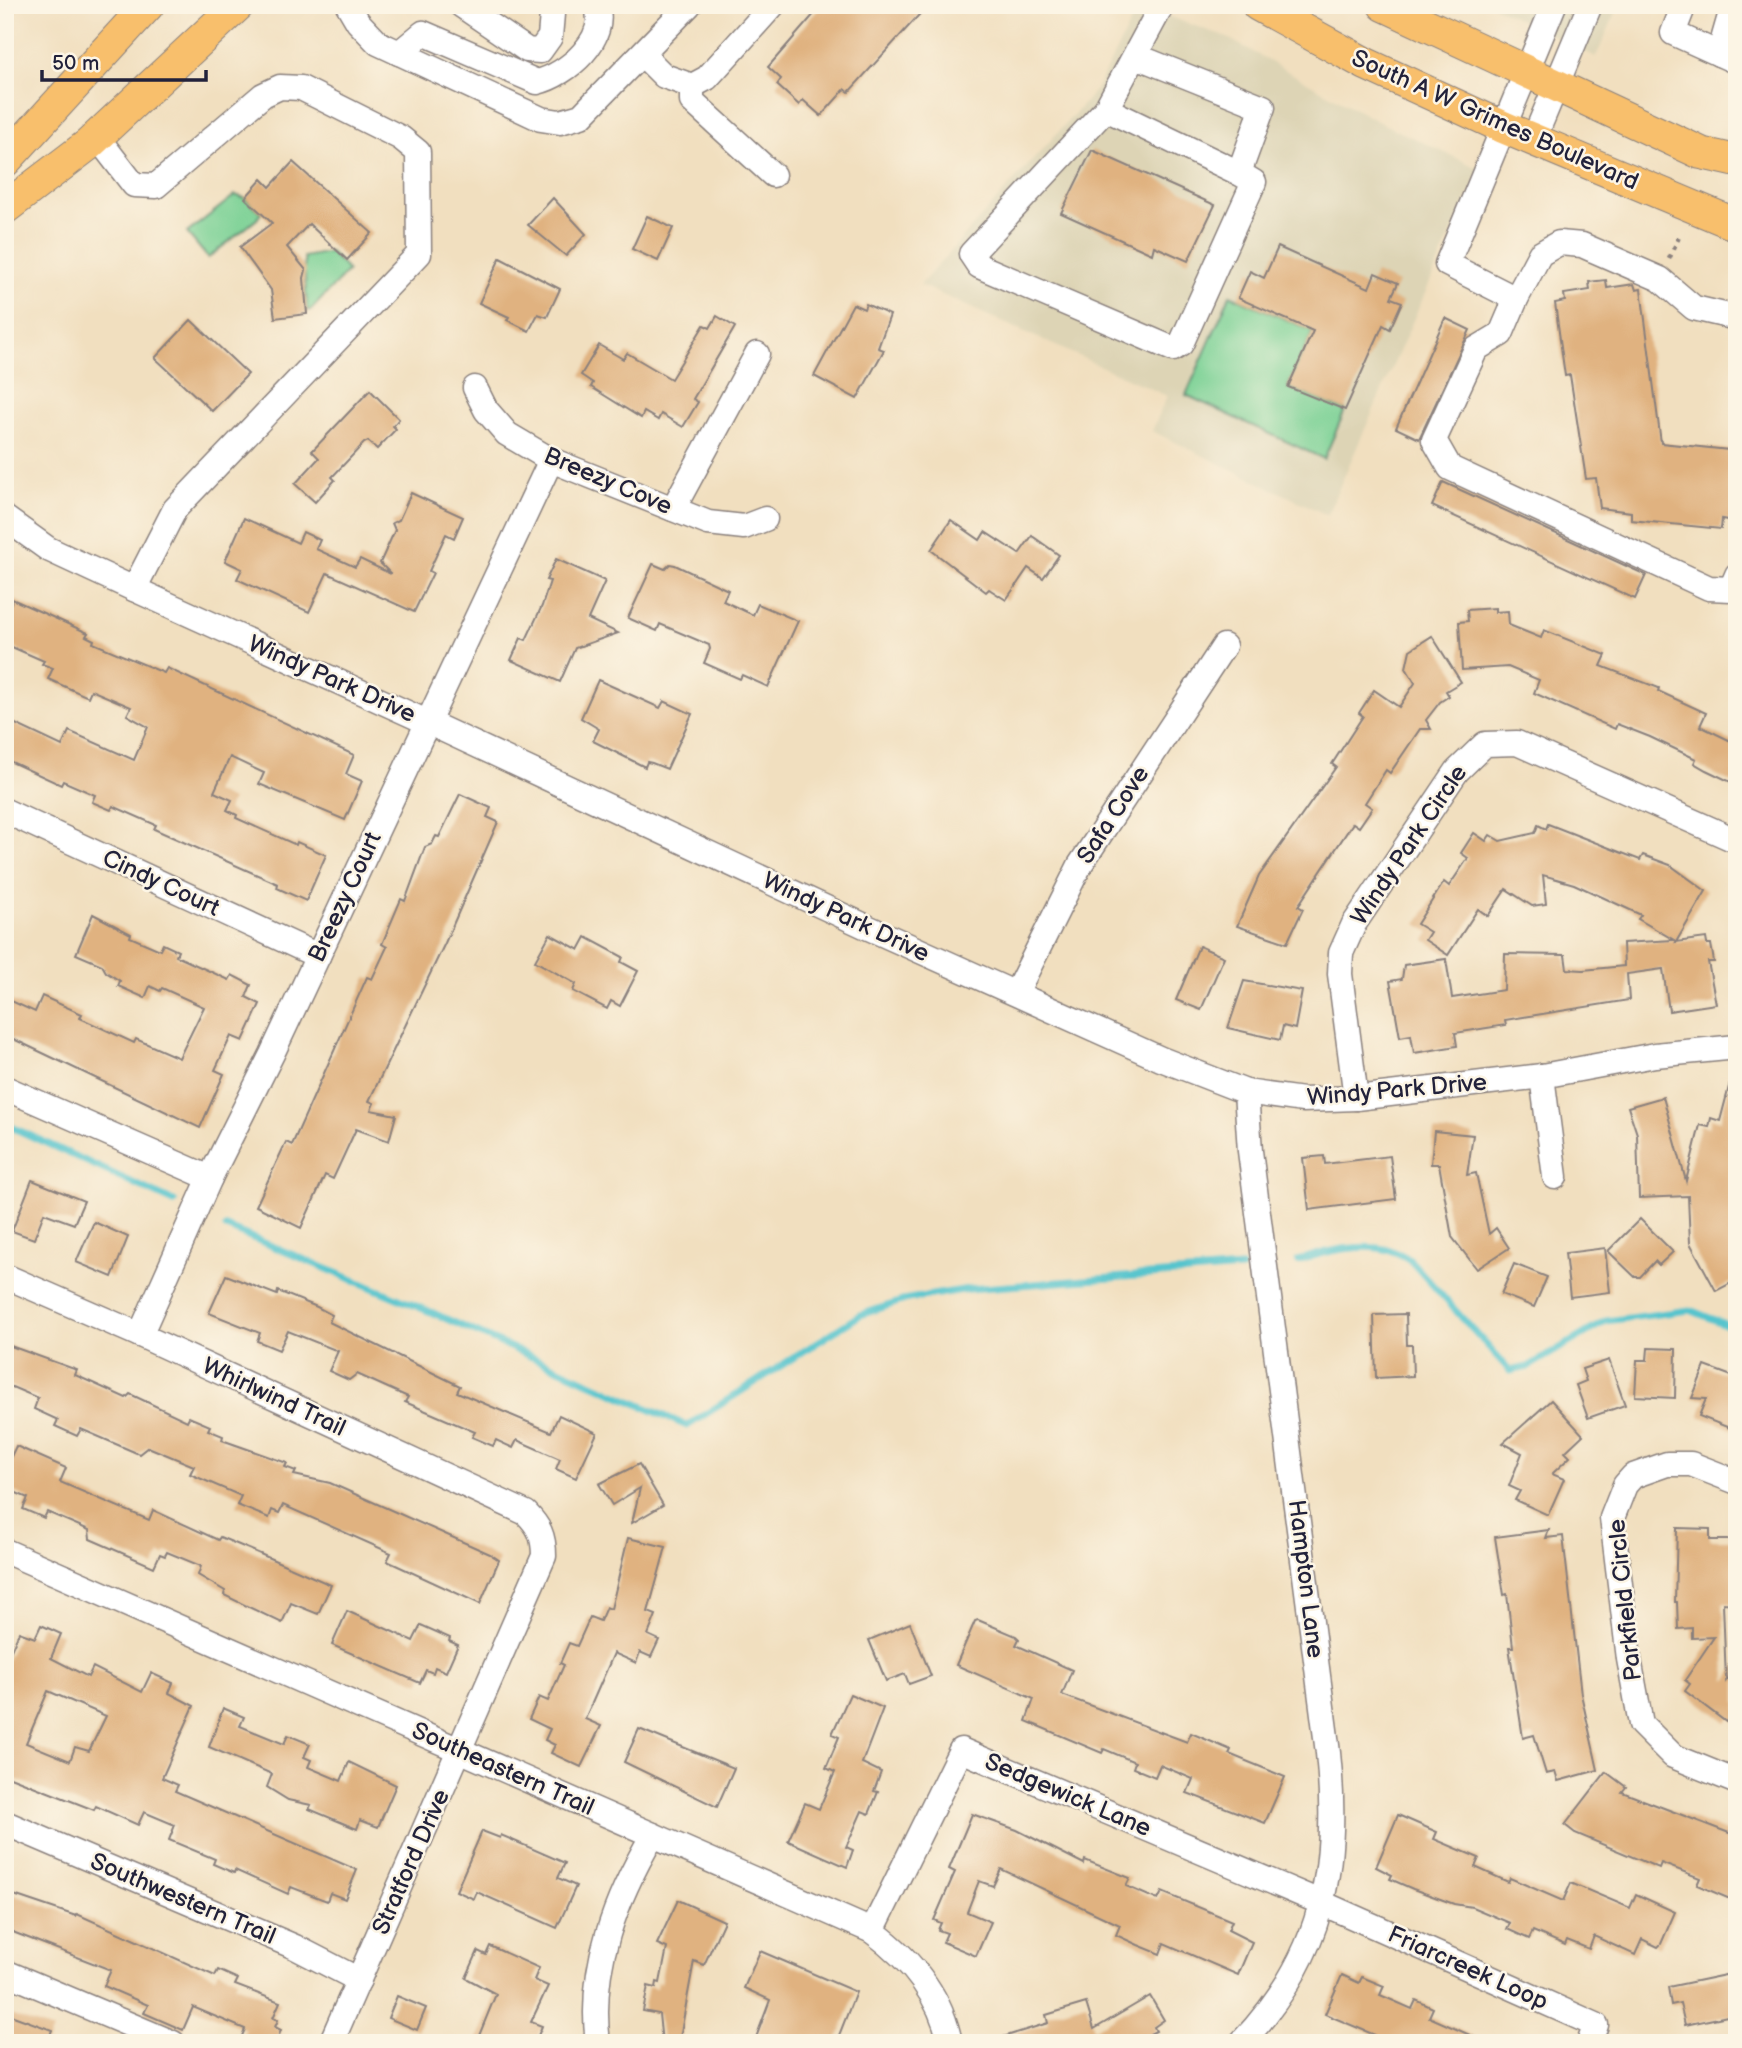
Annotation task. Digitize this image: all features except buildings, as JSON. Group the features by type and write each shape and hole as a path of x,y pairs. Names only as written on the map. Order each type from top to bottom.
{"main road":[{"path":"5,161 148,5"},
{"path":"5,208 97,137 238,5"},
{"name":"South A W Grimes Boulevard","path":"1258,5 1366,64 1533,141 1737,225"},
{"path":"1384,5 1701,153 1737,161"}],"street":[{"path":"348,5 358,22 377,43 541,119 560,122 581,116 689,5"},
{"path":"461,5 527,50 540,51 550,37 552,14 546,5"},
{"path":"399,53 422,33 537,82 551,78 592,42 598,31 600,16 596,5"},
{"path":"643,55 664,76 692,86 708,78 773,5"},
{"path":"1106,110 1254,182 1181,344 1173,349 979,266 971,254 1106,110 1162,5"},
{"path":"1516,299 1447,264 1553,5"},
{"path":"1533,141 1590,5"},
{"path":"1684,5 1673,33 1728,58 1732,9"},
{"path":"1136,56 1263,107 1238,173"},
{"path":"692,86 692,101 773,175"},
{"path":"97,137 134,185 156,186 263,94 280,87 301,88 401,138 418,152 419,254 176,509 134,589"},
{"path":"1735,587 1709,588 1450,468 1434,440 1476,349 1501,334 1540,254 1559,243 1582,245 1620,259 1660,279 1694,308 1737,318"},
{"path":"673,509 757,354"},
{"name":"Breezy Cove","path":"475,388 486,410 507,434 551,460 708,523 744,527 765,519"},
{"name":"Breezy Court","path":"140,1335 210,1178 318,956 551,460"},
{"name":"Windy Park Drive","path":"5,518 48,549 134,589 869,928 1161,1059 1246,1091 1303,1100 1356,1098 1542,1076 1655,1055 1737,1046"},
{"name":"Safa Cove","path":"1016,993 1080,865 1224,646"},
{"name":"Windy Park Circle","path":"1356,1098 1340,974 1341,953 1360,914 1457,771 1485,744 1517,743 1737,841"},
{"name":"Cindy Court","path":"5,811 318,956"},
{"path":"1542,1076 1555,1177"},
{"path":"5,1088 210,1178"},
{"name":"Hampton Lane","path":"1241,2043 1281,1994 1300,1958 1322,1903 1334,1830 1333,1794 1250,1151 1246,1091"},
{"name":"Whirlwind Trail","path":"5,1276 140,1335 526,1513 538,1525"},
{"name":"Parkfield Circle","path":"1737,1482 1691,1464 1667,1464 1633,1476 1625,1485 1612,1518 1629,1658 1642,1724 1673,1756 1737,1782"},
{"name":"Stratford Drive","path":"331,2043 544,1556 544,1540 538,1525"},
{"name":"Southeastern Trail","path":"5,1551 872,1931 898,1950 920,1975 936,2002 950,2043"},
{"name":"Sedgewick Lane","path":"872,1931 961,1750 1322,1903"},
{"name":"Southwestern Trail","path":"5,1823 295,1947 359,1980"},
{"path":"598,2043 597,1996 610,1922 624,1888 653,1835"},
{"name":"Friarcreek Loop","path":"1322,1903 1597,2025 1589,2043"},
{"path":"5,1972 173,2043"}],"shaded area":[{"path":"1491,5 1619,5 1596,57"},
{"path":"1139,6 1226,37 1379,122 1480,169 1327,515 1152,431 1167,396 920,285 1096,90"}],"green space":[{"path":"235,195 245,198 261,213 208,258 187,233"},
{"path":"330,252 348,271 307,311 304,257"},
{"path":"1230,295 1313,331 1288,387 1345,410 1324,459 1186,395"}],"waterway":[{"path":"5,1124 174,1202"},
{"path":"226,1227 433,1313 687,1426 860,1315 908,1299 969,1289 1241,1268"},
{"path":"1298,1261 1355,1248 1370,1247 1398,1253 1410,1260 1510,1371 1528,1367 1606,1321 1690,1310 1737,1329"}]}
